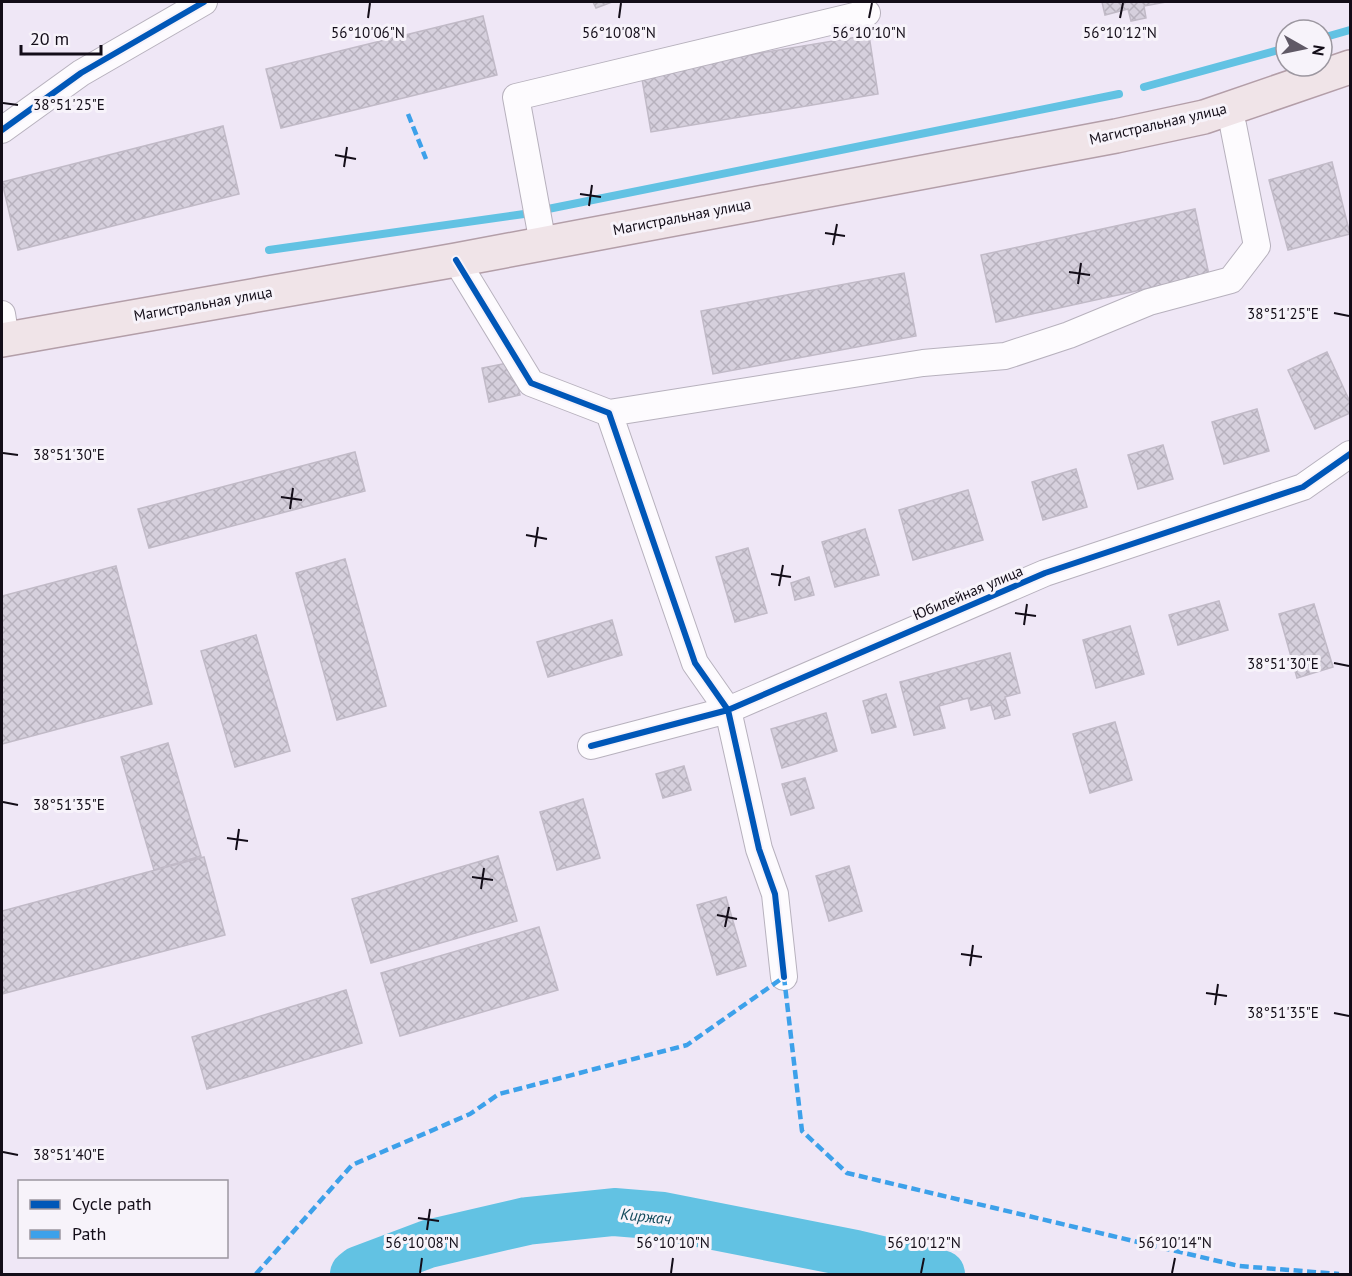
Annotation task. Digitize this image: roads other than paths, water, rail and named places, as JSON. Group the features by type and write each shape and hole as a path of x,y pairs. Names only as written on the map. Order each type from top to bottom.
{"main road":[{"name":"Магистральная улица","path":"3,331 456,260 1092,140 1204,117 1350,67"}],"street":[{"path":"2,130 81,73 204,2"},
{"path":"543,243 516,97 867,14"},
{"path":"456,260 531,383 609,413 923,363 1005,356 1069,335 1149,302 1231,280 1257,246 1233,124"},
{"path":"609,413 695,663 728,710 759,849 775,894 784,977"},
{"name":"Юбилейная улица","path":"591,746 728,710 1046,573 1303,487 1350,454"}],"waterway":[{"path":"1334,35 1350,30"},
{"path":"1144,87 1274,51"},
{"path":"548,209 1119,94"},
{"path":"269,250 524,214"},
{"name":"Киржач","path":"354,1274 359,1270 428,1244 527,1221 614,1212 663,1216 856,1254 941,1274"}]}
